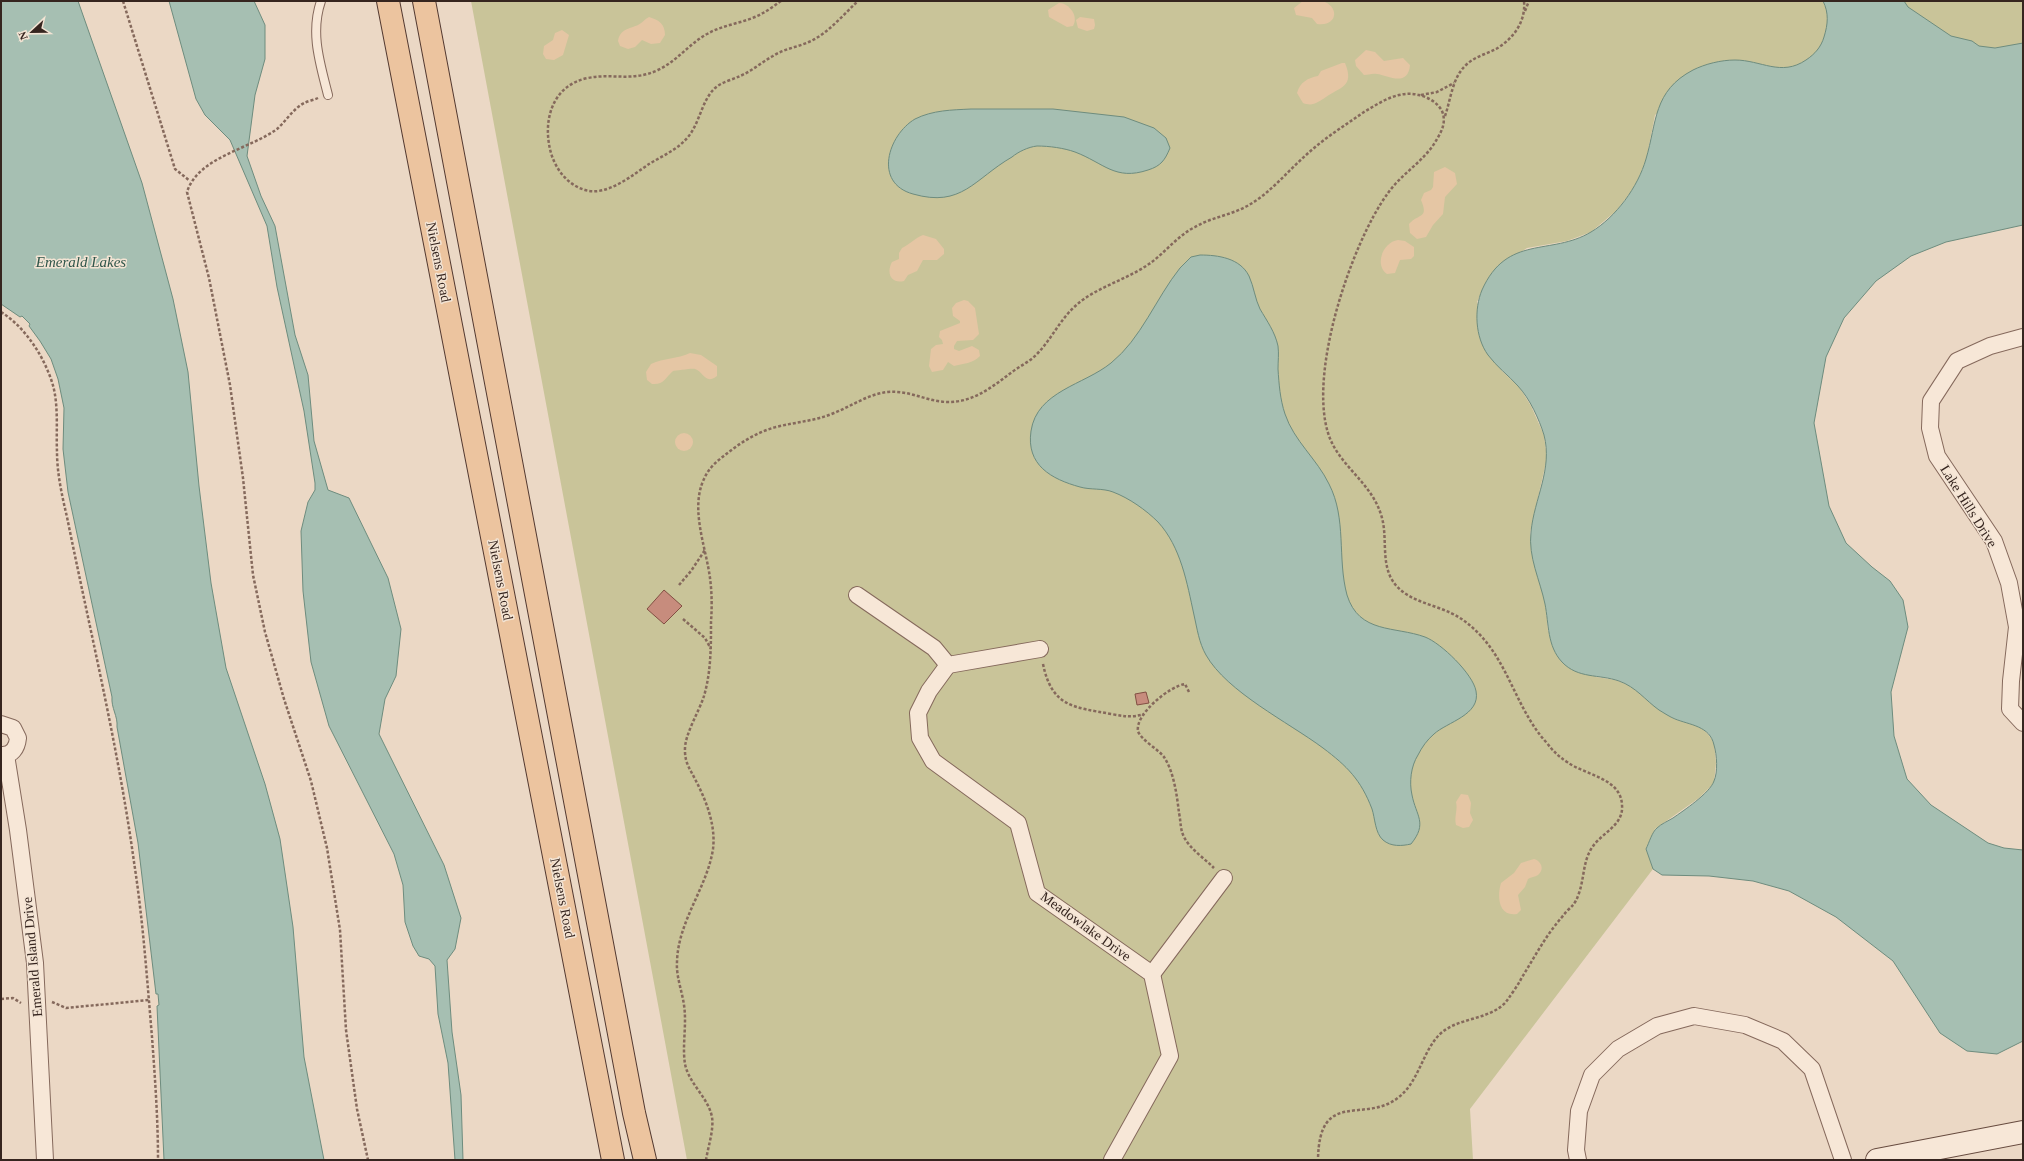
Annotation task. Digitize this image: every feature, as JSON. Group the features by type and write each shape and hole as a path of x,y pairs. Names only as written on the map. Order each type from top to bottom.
{"main road":[{"name":"Nielsens Road","path":"388,1 613,1160"},
{"path":"424,1 634,1113 645,1160"}],"street":[{"name":"Lake Hills Drive","path":"2023,337 1990,346 1957,361 1931,401 1930,428 1937,456 1994,541 2009,583 2017,626 2011,681 2010,710 2023,724"},
{"path":"858,595 934,648 948,665 1040,649"},
{"name":"Meadowlake Drive","path":"948,665 929,691 918,713 920,738 933,761 1018,823 1037,893 1152,974"},
{"path":"1,724 13,728 18,738 16,748 13,752 3,755"},
{"name":"Emerald Island Drive","path":"3,755 21,853 35,963 45,1160"},
{"path":"1112,1160 1170,1056 1152,974 1224,878"},
{"path":"1578,1160 1576,1150 1579,1111 1592,1075 1618,1049 1657,1026 1694,1016 1745,1025 1783,1041 1812,1069 1843,1160"},
{"path":"1877,1160 2023,1132"}],"lane":[{"path":"321,1 316,16 316,43 328,95"}],"path":[{"path":"123,1 175,169 190,181"},
{"path":"781,1 762,14 721,27 705,35 673,61 658,70 642,76 590,78 576,82 562,90 552,105 547,124 548,142 552,158 562,174 574,187 589,191 606,189 625,182 680,146 692,132 714,88 750,71 773,55 811,41 821,35 858,1"},
{"path":"1523,15 1524,1"},
{"path":"1318,1160 1318,1139 1324,1123 1339,1114 1382,1105 1397,1099 1411,1083 1436,1038 1450,1027 1490,1013 1506,1003 1557,921 1575,904 1588,853 1597,839 1619,822 1623,809 1620,793 1608,782 1574,767 1557,755 1538,734 1524,713 1500,663 1487,642 1470,624 1454,614 1404,593 1394,583 1388,572 1382,515 1371,492 1341,458 1328,436 1323,408 1326,351 1351,268 1362,242 1386,195 1434,145 1442,130 1454,83 1466,65 1506,42 1520,25 1529,1"},
{"path":"706,1160 713,1119 704,1099 694,1086 687,1071 684,1058 685,1009 676,964 680,941 687,917 698,895 713,848 712,824 706,800 688,766 684,751 706,689 711,650 711,585 699,504 702,482 710,468 745,440 771,428 811,421 833,414 882,392 901,391 948,402 971,399 991,388 1037,354 1061,320 1082,300 1151,263 1191,228 1240,210 1255,202 1314,147 1385,98 1404,94 1421,95 1437,92 1454,83"},
{"path":"328,95 303,104 277,128 258,140 224,154 190,181 187,192 209,278 230,385 243,478 253,575 265,632 284,699 311,781 327,848 340,930 346,1030 357,1109 368,1160"},
{"path":"1421,95 1437,103 1445,117"},
{"path":"1,312 8,316 30,339 42,359 52,383 56,408 56,454 63,497 109,721 134,861 149,1000 158,1160"},
{"path":"679,585 691,571 705,549"},
{"path":"683,619 705,638 711,650"},
{"path":"1040,649 1048,681 1054,693 1066,703 1077,708 1124,717 1144,714"},
{"path":"1189,692 1185,684 1178,685 1159,698 1144,714 1138,731 1141,736 1164,757 1169,768 1174,786 1181,828 1185,838 1192,848 1224,878"},
{"path":"1,999 13,998 19,1002 53,1002 66,1008 149,1000"}],"shaded area":[{"path":"471,1 2023,1 2023,43 2014,46 1784,69 1743,61 1720,61 1655,115 1646,161 1634,188 1616,211 1591,232 1567,241 1527,248 1502,264 1486,282 1477,302 1502,371 1520,388 1531,406 1544,435 1547,458 1530,533 1546,607 1548,631 1596,677 1616,680 1635,688 1657,708 1674,719 1699,726 1714,742 1716,763 1714,783 1699,798 1655,829 1646,849 1653,869 1470,1109 1473,1160 687,1160"}],"sand":[{"path":"1303,1 1322,1 1328,4 1334,11 1333,19 1324,24 1317,24 1312,18 1296,15 1294,8"},
{"path":"1059,3 1066,5 1074,14 1075,22 1073,26 1067,27 1049,17 1048,10"},
{"path":"649,17 663,25 665,35 660,43 651,44 642,40 635,47 628,49 620,46 618,41 623,32 638,25"},
{"path":"1080,17 1094,19 1094,29 1087,31 1078,28 1076,20"},
{"path":"562,30 569,35 563,55 554,60 546,59 543,54 544,46 553,40 555,33"},
{"path":"1366,50 1375,52 1384,61 1403,58 1410,65 1408,72 1401,78 1391,78 1375,74 1364,75 1356,66 1355,60"},
{"path":"1345,63 1348,71 1347,82 1341,88 1315,103 1303,103 1297,93 1302,83 1308,79 1318,76 1321,71"},
{"path":"1445,167 1455,173 1457,184 1445,197 1443,214 1433,225 1426,237 1417,239 1410,233 1409,224 1423,213 1424,210 1421,200 1424,193 1431,190 1433,187 1434,172"},
{"path":"923,235 936,239 944,249 944,254 937,260 923,260 917,271 908,275 904,281 896,281 890,274 890,266 892,262 899,259 899,253 902,248"},
{"path":"1398,240 1405,241 1414,247 1414,256 1411,259 1400,260 1395,273 1387,274 1381,265 1382,254 1388,245"},
{"path":"964,300 968,301 975,308 979,334 973,340 957,341 954,349 959,351 972,346 979,350 980,356 971,362 954,366 948,362 943,370 932,372 929,366 931,349 936,345 943,344 939,337 940,331 960,323 960,321 953,316 952,308 956,303"},
{"path":"690,353 701,355 717,366 717,376 707,379 695,369 691,369 673,371 662,382 656,384 652,384 647,380 646,372 651,364"},
{"path":"684,433 690,436 693,442 690,448 684,451 678,448 675,442 678,436"},
{"path":"1461,794 1468,795 1471,803 1470,813 1473,820 1469,827 1463,828 1456,825 1456,802"},
{"path":"1534,859 1540,863 1542,868 1538,875 1528,879 1525,887 1518,895 1521,910 1517,914 1506,912 1500,904 1499,899 1501,883 1514,873 1521,863"}],"water":[{"name":"Emerald Lakes","path":"1,1 78,1 142,183 173,299 188,372 199,486 211,583 226,668 265,784 280,839 293,927 304,1057 324,1160 164,1160 157,1006 159,1005 158,994 156,994 138,843 116,719 112,705 112,697 68,492 63,449 64,408 58,379 51,359 29,326 30,324 22,316 20,317 1,304"},
{"path":"169,1 254,1 265,25 265,59 255,95 247,156 261,196 275,226 295,335 308,375 314,441 328,490 349,498 388,578 401,629 396,676 385,699 379,734 444,865 461,918 455,949 447,960 452,1032 461,1095 463,1160 455,1160 448,1063 438,1014 435,966 429,959 419,956 413,946 405,922 403,885 394,854 329,726 311,662 303,591 301,531 308,502 315,490 315,483 304,411 277,287 267,226 230,140 205,115 196,99"},
{"path":"1823,1 1904,1 1908,7 1951,36 1972,41 1979,46 1995,48 2023,43 2023,225 1946,242 1911,256 1876,281 1844,318 1826,357 1814,423 1829,506 1846,543 1890,581 1903,600 1908,627 1891,692 1894,736 1907,779 1931,805 1988,843 2004,848 2023,850 2023,1041 1997,1054 1967,1051 1940,1033 1893,961 1836,917 1789,891 1753,881 1709,876 1662,875 1653,869 1646,849 1654,832 1660,825 1673,818 1696,801 1712,786 1717,763 1714,745 1712,739 1704,730 1667,715 1625,684 1611,679 1582,674 1568,667 1557,656 1549,634 1545,604 1531,550 1533,520 1545,472 1546,448 1544,435 1537,416 1530,403 1518,386 1488,355 1480,340 1478,332 1477,314 1479,298 1492,272 1504,261 1517,253 1576,239 1591,232 1609,218 1625,200 1638,180 1642,170 1650,145 1655,120 1663,98 1680,78 1698,68 1724,61 1735,60 1779,67 1797,65 1806,60 1817,50 1824,37 1827,19"},
{"path":"971,109 1053,109 1124,117 1154,128 1166,138 1170,148 1164,159 1156,167 1137,173 1127,173 1110,169 1085,156 1071,151 1046,146 1037,146 1017,153 967,189 956,194 944,197 930,197 913,194 900,188 893,180 889,170 889,158 892,147 906,126 915,119 929,114 943,111"},
{"path":"1200,255 1221,257 1234,261 1245,270 1252,284 1258,305 1273,331 1278,346 1279,386 1285,414 1294,433 1324,475 1335,497 1340,525 1344,581 1347,595 1353,608 1369,623 1432,640 1463,668 1474,684 1476,699 1473,706 1462,717 1431,736 1421,749 1414,764 1411,774 1411,790 1420,825 1416,837 1411,844 1393,845 1383,840 1378,833 1368,799 1352,774 1323,748 1243,694 1216,669 1206,655 1200,640 1186,578 1178,554 1166,532 1158,522 1137,505 1113,492 1080,487 1059,480 1043,469 1032,453 1030,443 1031,431 1035,417 1042,407 1063,390 1100,371 1122,353 1140,330 1163,292 1180,268 1191,257"}],"building":[{"path":"664,590 682,606 664,624 647,609"},
{"path":"1146,692 1149,703 1137,705 1135,694"}]}
